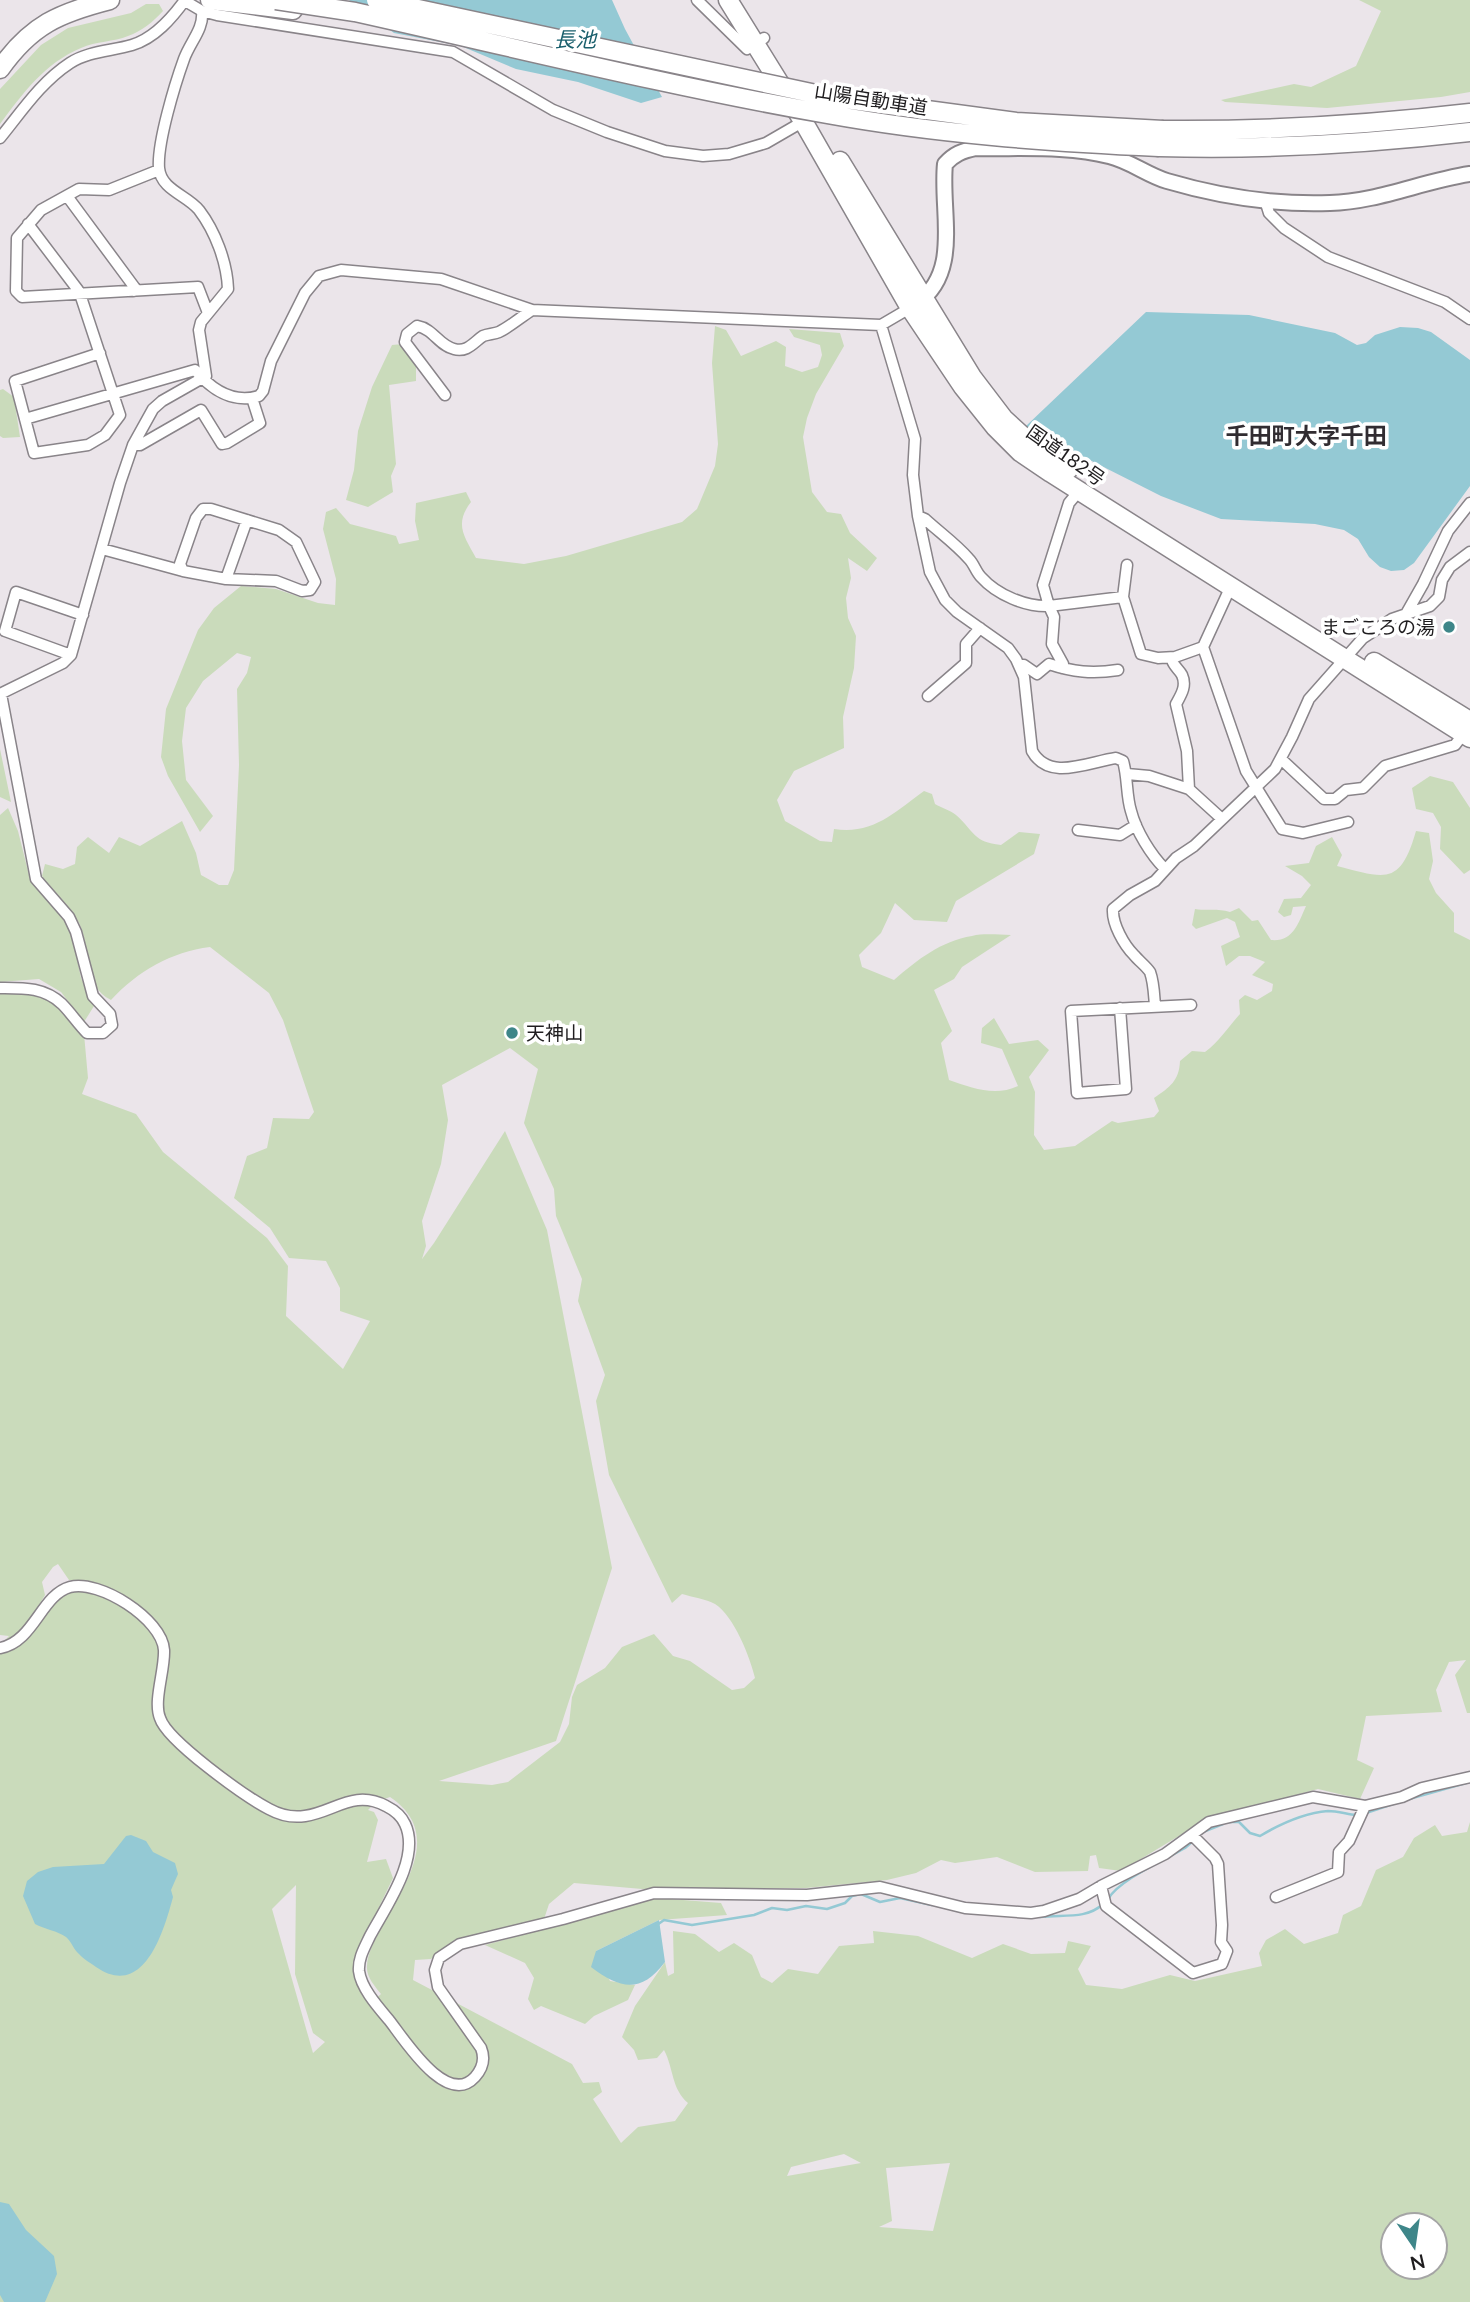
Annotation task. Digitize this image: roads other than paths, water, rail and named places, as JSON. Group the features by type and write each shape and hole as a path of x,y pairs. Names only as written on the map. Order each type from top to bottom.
{"highway":[{"path":"0,69 15,47 41,25 76,9 110,0"},
{"name":"山陽自動車道","path":"276,0 355,12 827,114 1014,139 1161,139 1470,113"},
{"name":"山陽自動車道","path":"376,0 830,97 1240,149 1319,146 1470,131"},
{"name":"国道182号","path":"728,0 760,41 808,118 963,387 995,427 1020,452 1079,491 1231,586 1351,654"},
{"name":"国道182号","path":"741,0 760,41"},
{"path":"206,5 401,22"},
{"name":"国道182号","path":"917,303 1004,419 1028,442 1468,729"}],"street":[{"path":"697,0 747,49 760,41"},
{"path":"0,138 33,95 72,61 149,38 185,1 206,5 217,15 453,52 553,110 665,151 703,156 729,154 766,143 808,118"},
{"path":"0,988 36,989 52,996 87,1033 103,1033 112,1025 110,1014 93,996 76,932 69,918 36,879 1,694 63,663 71,655 133,445 153,409 206,376 199,330 208,313 228,289 228,278 216,238 200,211 167,185 159,170 166,119 184,59 201,27 206,5"},
{"path":"25,419 195,370 218,392 252,398 259,396 263,391 271,361 304,293 314,280 326,272 341,270 441,279 532,310 881,325 917,303 935,288 946,256 945,164 954,154 964,150 1040,150 1108,156 1136,165 1164,180 1212,192 1265,200 1331,204 1470,174"},
{"path":"159,170 109,190 79,189 41,210 17,238 16,291 22,297 198,287 208,313"},
{"path":"67,196 134,290"},
{"path":"1265,200 1269,213 1284,228 1328,257 1445,302 1470,319"},
{"path":"28,224 80,294 100,353 120,415 105,435 88,445 34,453 15,381 100,353"},
{"path":"445,395 405,342 407,334 417,326 427,328 441,342 459,350 471,347 484,335 498,332 532,310"},
{"path":"881,325 915,439 913,475 918,516 925,556 937,587 957,612 1008,648 1020,665 1024,677 1032,751 1037,759 1045,766 1059,768 1116,758 1123,761 1127,774 1130,810 1156,860 1165,869"},
{"path":"133,445 140,445 201,410 222,444 228,443 260,424 252,398"},
{"path":"1062,668 1063,664 1052,644 1054,617 1043,585 1069,503 1079,491"},
{"path":"1406,614 1448,531 1470,503"},
{"path":"102,549 183,571 226,579 276,581 302,591 310,590 315,582 296,542 279,530 211,509 203,509 196,518 180,564 183,571"},
{"path":"918,516 925,519 971,560 980,577 1000,592 1031,605 1049,606 1124,597"},
{"path":"226,579 247,520"},
{"path":"1155,1006 1149,969 1131,952 1112,917 1113,909 1130,895 1155,881 1257,786 1281,760 1309,699 1318,686 1373,630 1430,606 1439,597 1442,580 1450,567 1470,552"},
{"path":"1127,565 1124,597 1141,654 1158,658 1175,657 1203,647"},
{"path":"1231,586 1203,647 1246,771 1282,829 1303,833 1348,822"},
{"path":"71,655 5,631 16,592 83,615"},
{"path":"928,696 966,663 966,644 980,628"},
{"path":"1175,657 1172,660 1173,665 1182,675 1184,689 1176,705 1187,751 1189,789"},
{"path":"1020,665 1037,674 1049,664 1095,674 1118,670"},
{"path":"1281,760 1324,799 1335,799 1346,790 1363,788 1385,766 1455,745 1468,729"},
{"path":"1127,774 1149,776 1189,789 1222,819"},
{"path":"1078,830 1120,835 1136,825"},
{"path":"1120,1008 1126,1089 1077,1093 1071,1011 1120,1008 1191,1004"},
{"path":"0,1648 23,1636 58,1593 69,1587 105,1590 134,1609 163,1642 163,1677 158,1711 160,1719 175,1740 270,1810 289,1816 305,1816 355,1800 380,1803 394,1811 406,1825 409,1857 363,1949 359,1970 362,1981 376,2004 424,2063 437,2077 453,2085 470,2082 481,2069 484,2054 434,1977 439,1958 460,1944 654,1893 807,1895 880,1887 965,1908 1031,1913 1057,1908 1079,1899 1165,1854 1209,1822 1303,1798 1323,1798 1365,1807 1402,1797 1422,1788 1470,1777"},
{"path":"1276,1897 1338,1872 1339,1852 1349,1841 1365,1807"},
{"path":"1101,1886 1106,1906 1193,1973 1222,1964 1227,1951 1221,1942 1218,1864 1192,1835"}],"water":[{"name":"長池","path":"349,0 612,0 662,97 641,103 578,82 516,69 461,46 394,33"},
{"path":"1146,312 1249,315 1335,333 1357,345 1366,343 1375,335 1400,327 1431,332 1470,360 1470,486 1414,563 1404,570 1391,571 1380,567 1369,557 1358,539 1344,530 1315,524 1221,519 1161,496 1062,446 1044,443 1026,426"},
{"path":"131,1835 146,1841 153,1852 175,1863 178,1874 171,1890 173,1897 164,1927 149,1957 139,1968 127,1975 113,1975 83,1958 66,1937 35,1924 23,1896 27,1881 38,1872 53,1867 104,1864 126,1836"},
{"path":"659,1920 665,1962 647,1979 630,1985 621,1984 591,1967 596,1951"},
{"path":"0,2202 9,2204 26,2230 54,2256 57,2274 45,2302 4,2302 0,2295"}],"waterway":[{"path":"1409,1799 1470,1782"},
{"path":"1366,1813 1396,1803"},
{"path":"1229,1822 1239,1822 1250,1833 1260,1836 1284,1823 1310,1814 1328,1811 1356,1815"},
{"path":"1203,1832 1223,1824"},
{"path":"1108,1899 1122,1884 1193,1841"},
{"path":"657,1925 664,1920 692,1925 754,1915 772,1908 787,1910 806,1906 827,1909 861,1894 880,1902 900,1898 932,1905"},
{"path":"1040,1917 1081,1914 1103,1904"}],"place":[{"name":"まごころの湯","path":"1449,627"},
{"name":"天神山","path":"512,1033"}],"district":[{"name":"千田町大字千田","path":"1306,436"}]}
